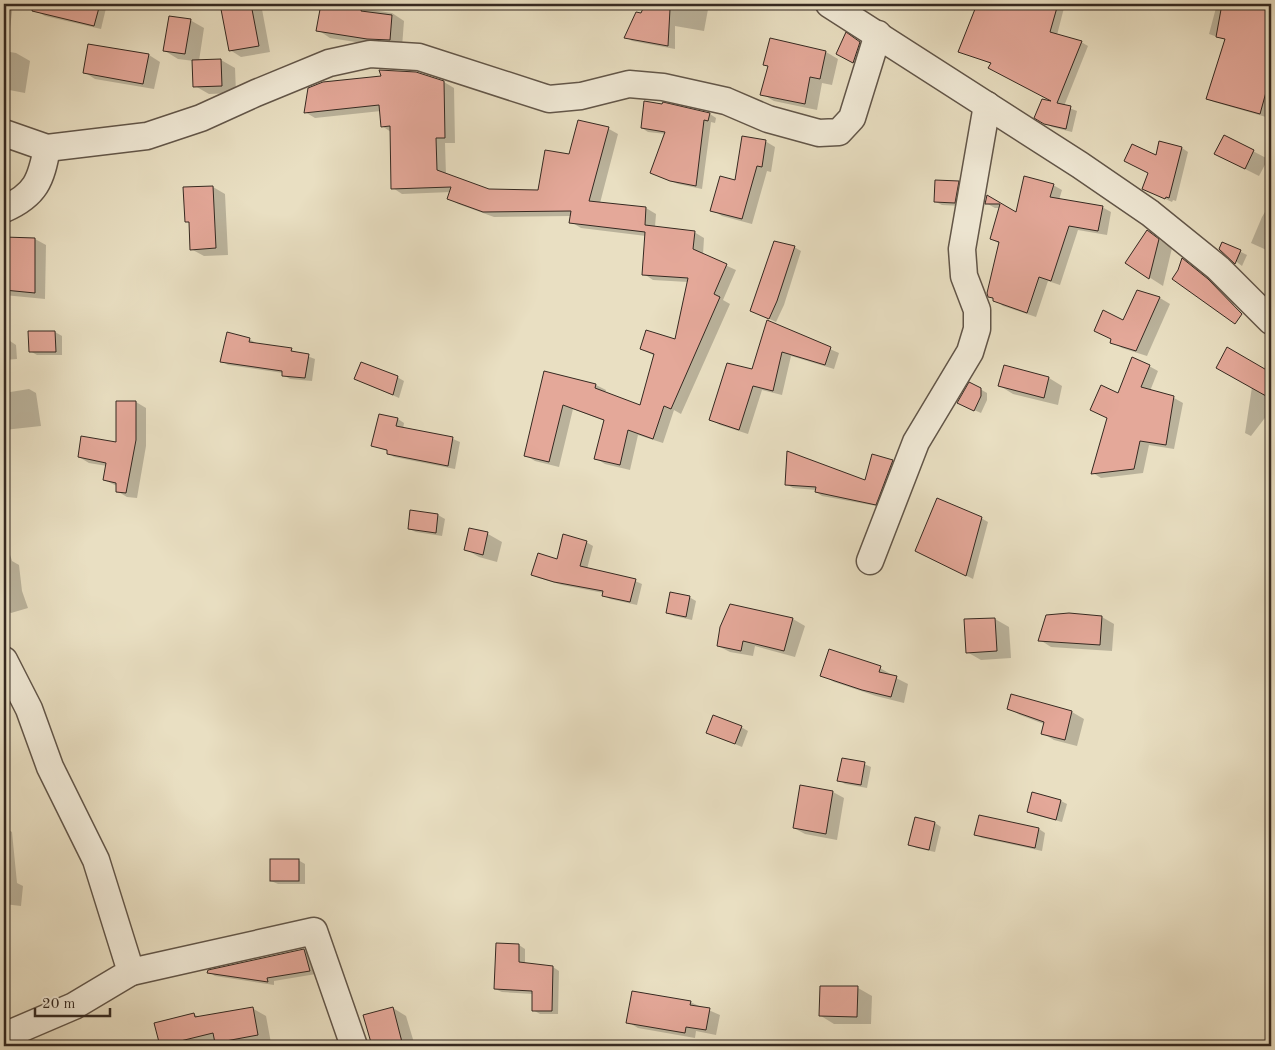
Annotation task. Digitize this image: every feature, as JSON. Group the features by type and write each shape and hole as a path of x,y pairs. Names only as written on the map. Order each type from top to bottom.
{"street":[{"path":"829,4 878,34 1150,213 1218,268 1271,321"},
{"path":"4,133 47,148 147,136 201,118 329,63 370,54 419,56 549,99 581,96 629,84 663,87 726,101 768,119 819,133 839,132 852,118 878,34"},
{"path":"870,561 916,442 970,352 977,329 977,310 964,276 962,249 987,105"},
{"path":"4,209 32,190 42,173 47,148"},
{"path":"4,660 29,709 50,767 96,860 131,972"},
{"path":"4,1036 74,1006 131,972 314,932 354,1046"}],"building":[{"path":"33,4 100,4 94,26 32,11"},
{"path":"220,4 251,4 259,46 229,51"},
{"path":"321,4 362,7 361,11 392,15 390,40 367,39 316,31"},
{"path":"645,4 670,9 668,46 624,38 636,12 641,13"},
{"path":"977,4 1058,4 1050,32 1082,41 1057,103 1071,106 1066,129 1044,124 1034,118 1042,99 1051,101 988,68 991,63 958,52"},
{"path":"1222,4 1271,4 1271,74 1260,114 1206,99 1225,39 1216,37"},
{"path":"169,16 191,19 185,54 163,51"},
{"path":"846,32 860,42 853,63 836,54"},
{"path":"770,38 826,51 820,79 810,77 805,104 760,95 768,66 763,65"},
{"path":"88,44 149,54 143,84 83,73"},
{"path":"221,59 222,86 193,87 192,60"},
{"path":"379,70 416,72 444,81 445,138 436,138 437,170 489,189 538,190 545,150 569,154 578,120 609,127 589,201 646,207 645,225 695,231 693,249 727,264 714,294 720,297 671,409 664,406 653,439 628,430 620,465 594,459 604,420 563,405 549,462 524,456 544,371 596,384 595,388 640,405 654,354 640,349 646,330 675,339 688,278 642,275 645,232 569,223 571,211 483,212 447,199 451,187 391,189 390,126 381,127 379,105 304,113 308,88 323,82 381,76"},
{"path":"644,101 662,104 663,102 710,113 708,121 704,120 696,186 670,181 650,173 665,132 641,128"},
{"path":"1224,135 1254,150 1245,169 1214,154"},
{"path":"742,136 766,140 762,167 757,166 742,219 710,211 720,176 735,180"},
{"path":"1159,141 1182,147 1169,198 1166,197 1165,199 1142,189 1148,173 1124,161 1132,144 1156,155"},
{"path":"1024,176 1054,184 1050,197 1103,206 1098,231 1069,226 1051,281 1039,277 1027,313 993,301 993,298 988,297 987,293 999,242 990,239 1000,204 985,204 987,195 1016,212"},
{"path":"935,180 959,181 955,203 934,202"},
{"path":"213,186 216,248 190,250 189,222 185,222 183,187"},
{"path":"1147,230 1159,239 1149,279 1125,263"},
{"path":"4,237 35,238 35,293 4,290"},
{"path":"774,241 795,246 769,319 750,311"},
{"path":"1222,242 1241,250 1235,264 1219,249"},
{"path":"1182,258 1208,279 1242,314 1235,324 1172,279 1178,270"},
{"path":"1137,290 1160,297 1136,351 1110,343 1111,339 1094,331 1103,310 1123,320"},
{"path":"767,320 831,347 825,365 782,352 773,391 753,386 739,430 709,420 727,363 752,369"},
{"path":"28,331 55,331 56,352 29,352"},
{"path":"227,332 250,338 249,342 292,348 291,351 309,354 305,378 282,376 282,371 220,362"},
{"path":"1227,347 1270,372 1266,396 1216,368"},
{"path":"1132,357 1150,365 1141,387 1174,396 1166,445 1140,441 1134,469 1091,474 1107,418 1090,410 1101,385 1118,393"},
{"path":"361,362 398,376 393,395 354,379"},
{"path":"1004,365 1049,377 1044,398 998,386"},
{"path":"969,382 981,388 981,396 974,411 957,403"},
{"path":"116,401 136,401 136,440 126,493 116,492 116,483 103,480 106,463 78,457 81,436 116,442"},
{"path":"379,414 398,418 396,426 453,437 448,466 387,454 387,450 371,446"},
{"path":"787,451 865,480 872,454 893,460 876,505 815,492 816,487 785,485"},
{"path":"937,498 982,517 966,576 915,551"},
{"path":"410,510 438,514 436,533 408,529"},
{"path":"469,528 488,532 483,555 464,550"},
{"path":"563,534 587,541 580,566 636,579 630,602 602,596 603,591 554,582 531,575 538,553 557,559"},
{"path":"670,592 690,596 686,617 666,613"},
{"path":"730,604 793,618 784,651 743,641 741,651 717,646 720,627"},
{"path":"1069,613 1102,616 1100,645 1038,641 1046,615"},
{"path":"995,618 997,651 966,653 964,619"},
{"path":"829,649 881,666 879,672 897,676 891,697 862,690 820,676"},
{"path":"1011,694 1072,711 1065,740 1041,734 1044,722 1007,709"},
{"path":"713,715 742,726 735,744 706,733"},
{"path":"842,758 865,762 861,785 837,781"},
{"path":"800,785 833,791 826,834 793,828"},
{"path":"1032,792 1061,800 1056,820 1027,812"},
{"path":"979,815 1039,828 1035,848 974,835"},
{"path":"915,817 935,822 929,850 908,845"},
{"path":"270,859 299,859 299,881 270,881"},
{"path":"496,943 519,944 519,962 553,966 552,1011 532,1011 532,991 494,989"},
{"path":"304,949 310,971 267,978 268,982 207,973 208,970"},
{"path":"820,986 858,986 857,1017 819,1016"},
{"path":"632,991 691,1001 690,1005 710,1008 706,1030 686,1027 685,1033 626,1023"},
{"path":"253,1007 258,1035 215,1043 213,1033 160,1046 154,1023 194,1013 195,1017"},
{"path":"393,1007 403,1046 372,1046 363,1015"}]}
